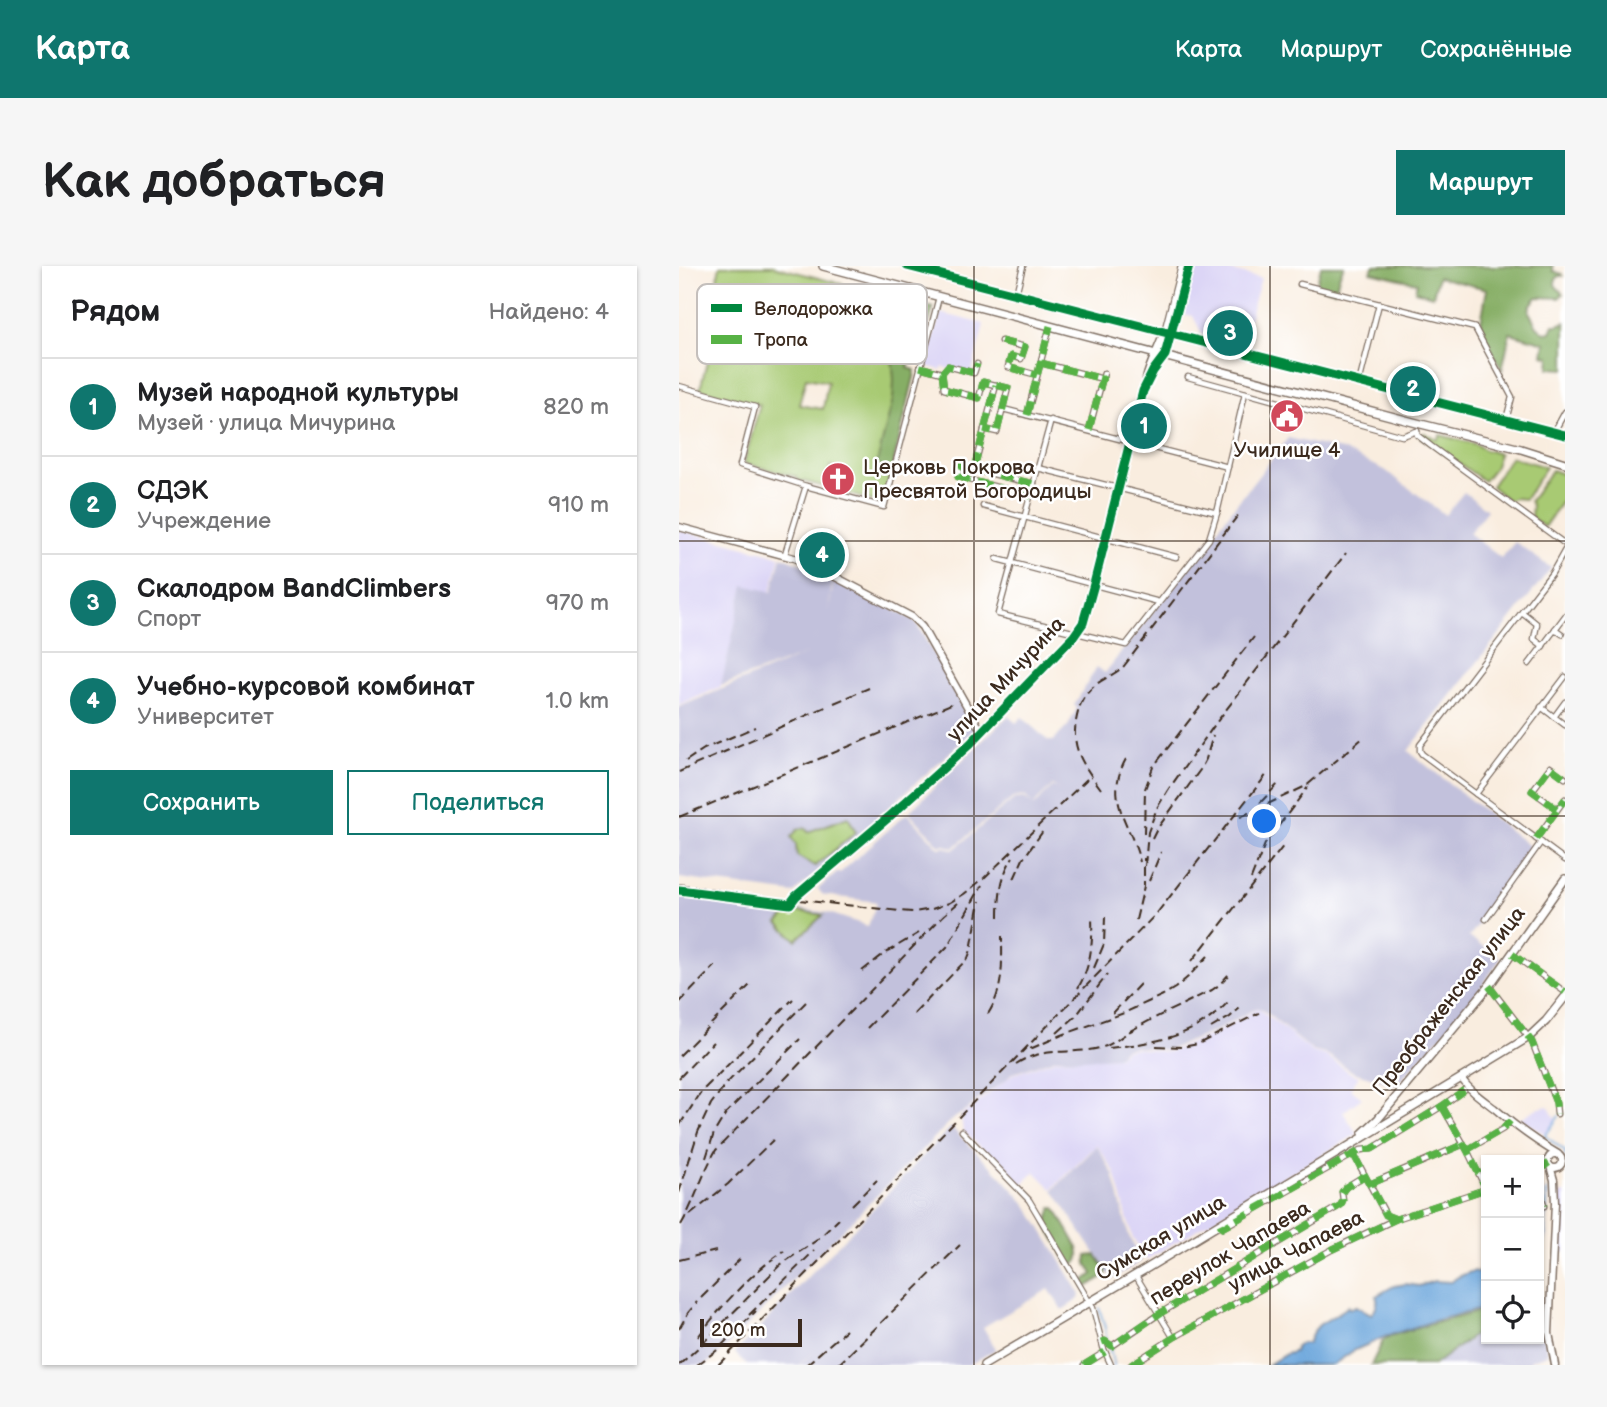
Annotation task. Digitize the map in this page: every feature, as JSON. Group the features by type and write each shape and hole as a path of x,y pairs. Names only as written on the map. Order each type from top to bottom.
{"main road":[{"path":"823,266 849,269 897,284"},
{"path":"927,293 1165,355 1417,427 1521,449 1565,463"},
{"name":"Преображенская улица","path":"1356,1141 1489,986 1565,879"},
{"path":"1356,1141 1528,1037 1546,1021 1565,994"},
{"path":"1388,1106 1386,1115 1395,1119"},
{"name":"Сумская улица","path":"984,1365 1220,1224 1297,1182 1356,1141"}],"street":[{"path":"907,266 1565,435"},
{"path":"1016,294 1023,266"},
{"name":"улица Мичурина","path":"679,890 790,904 930,781 1077,632 1083,623 1094,584 1143,391 1165,355 1181,266"},
{"name":"улица Мичурина","path":"1167,333 1189,266"},
{"path":"1300,284 1476,329 1511,397 1506,420"},
{"path":"927,341 939,297"},
{"path":"1359,383 1379,304"},
{"path":"1027,415 1050,326"},
{"path":"1143,391 1156,353 1167,333"},
{"path":"1001,341 1025,347 1019,370"},
{"path":"1021,359 1011,356 1008,367 1037,375"},
{"path":"1041,363 1103,376 1089,430"},
{"path":"679,386 755,407 740,466 884,508 921,364"},
{"path":"942,373 949,366 974,373 977,364"},
{"path":"920,367 942,373"},
{"path":"942,373 944,389 979,398 983,382 1008,388 996,432 984,429"},
{"path":"1188,377 1402,436 1417,427"},
{"path":"974,468 996,385"},
{"path":"1051,421 998,614 1126,645 1209,539 1245,393"},
{"path":"1003,409 1228,467"},
{"path":"1554,432 1565,412"},
{"path":"1417,427 1417,435 1565,544"},
{"path":"1031,496 958,477 960,466 1034,484"},
{"path":"1038,468 1217,513"},
{"path":"785,554 806,486"},
{"path":"983,506 1176,557"},
{"path":"679,527 785,554 912,617 922,627 982,731"},
{"path":"1565,550 1552,573 1420,744 1422,754 1565,860"},
{"path":"997,559 1159,602"},
{"path":"1522,612 1537,624 1534,639 1543,646"},
{"path":"1529,664 1565,616"},
{"path":"1555,629 1562,634"},
{"path":"1476,794 1565,677"},
{"path":"1554,717 1565,702"},
{"path":"1541,707 1565,725"},
{"path":"1557,810 1532,791 1550,767 1565,778"},
{"path":"1486,919 1565,799"},
{"path":"1512,954 1565,994"},
{"path":"1489,986 1532,1042 1556,1103 1557,1114"},
{"path":"1461,1078 1467,1087 1510,1121 1542,1145 1561,1155 1563,1164 1555,1180"},
{"path":"1297,1182 1361,1150 1373,1149 1464,1090"},
{"path":"1442,1106 1481,1179"},
{"path":"1370,1185 1465,1147 1503,1129 1510,1121"},
{"path":"962,1131 1029,1200 1093,1308 1111,1365"},
{"path":"1542,1145 1555,1180 1549,1333 1555,1365"},
{"path":"1544,1166 1549,1163 1552,1154 1561,1155"},
{"path":"1354,1155 1386,1215 1396,1219"},
{"path":"1549,1163 1554,1168 1563,1164"},
{"name":"переулок Чапаева","path":"1102,1342 1112,1346 1159,1314 1341,1205 1342,1192 1364,1176"},
{"name":"улица Чапаева","path":"1131,1365 1173,1338 1383,1224 1481,1191"},
{"path":"1383,1224 1386,1215"},
{"path":"1136,1275 1173,1338"},
{"path":"1084,1365 1105,1352"}],"shaded area":[{"path":"1195,266 1211,266 1261,278 1241,347 1203,336 1193,316 1182,314"},
{"path":"940,313 984,324 971,375 943,367 941,370 926,366"},
{"path":"1288,438 1342,450 1385,470 1445,515 1464,492 1487,510 1469,533 1501,558 1515,542 1551,568 1408,751 1533,849 1469,937 1501,958 1466,1009 1395,1086 1353,1072 1328,1055 1313,1051 1261,1009 1256,1008 1216,1031 1168,1050 1134,1047 1124,1049 1117,1057 1057,1058 1011,1074 953,1119 717,1356 705,1365 679,1365 679,894 822,912 868,926 877,902 823,895 818,889 840,873 907,813 939,848 953,850 1014,799 1025,798 1034,806 1053,786 1059,790 1053,785 1033,805 1025,796 1013,798 953,848 940,846 909,812 1008,716 1016,723 1022,717 1048,741 1053,741 1068,726 1077,708 1074,705 1097,667 1105,673"},
{"path":"679,530 780,556 771,592 744,586 721,687 679,705 681,561 679,564"},
{"path":"781,556 833,577 828,614 834,578 915,621 976,729 794,893 679,878 679,707 808,653 721,686 744,585 772,592"},
{"path":"1256,1009 1313,1052 1327,1056 1359,1076 1350,1089 1362,1098 1343,1112 1357,1134 1146,1260 1132,1236 1115,1173 1097,1145 1052,1189 1035,1172 1022,1184 963,1131 961,1116 1011,1075 1057,1059 1118,1057 1125,1050 1134,1048 1168,1052 1216,1033"},
{"path":"1548,1106 1556,1120 1546,1134 1519,1119 1536,1109"},
{"path":"951,1127 1027,1205 1080,1293 1079,1299 1062,1310 1049,1289 983,1327 996,1349 969,1365 800,1365 818,1348 799,1365 747,1365 735,1353"},
{"path":"1097,1146 1113,1174 1129,1236 1142,1261 1112,1279 1053,1190"},
{"path":"1565,1193 1565,1252 1561,1253 1558,1248 1560,1194"},
{"path":"1481,1330 1481,1344 1544,1344 1544,1336 1548,1354 1530,1360 1531,1365 1434,1365"}],"green space":[{"path":"720,266 773,266 842,284 716,284"},
{"path":"1321,266 1344,266 1335,291 1316,286"},
{"path":"1373,266 1553,266 1553,271 1563,276 1556,279 1555,284 1563,294 1559,298 1537,297 1529,312 1537,326 1545,333 1551,332 1554,325 1565,322 1565,369 1549,368 1550,357 1543,355 1545,343 1510,333 1502,370 1480,327 1487,289 1438,277 1433,296 1415,291 1417,283 1371,272"},
{"path":"927,306 933,308 927,322"},
{"path":"927,306 933,308 927,322"},
{"path":"706,364 909,364 908,368 915,370 915,373 883,504 839,491 845,470 830,466 825,487 744,463 760,405 700,389","holes":["806,378 828,382 823,409 799,405"]},
{"path":"893,364 909,364 908,368 915,370 890,477 877,463 893,399"},
{"path":"1425,433 1437,440 1440,435 1499,453 1495,467 1484,481 1420,436"},
{"path":"1511,457 1546,467 1525,499 1514,498 1509,501 1491,486"},
{"path":"1552,470 1565,475 1565,502 1561,503 1544,527 1531,517 1530,501"},
{"path":"848,817 856,832 815,866 797,856 796,845 791,837 798,829 805,828 808,832"},
{"path":"791,910 823,915 796,940 778,923"},
{"path":"1052,1208 1055,1208 1078,1248 1079,1258 1073,1265 1068,1262 1046,1224"},
{"path":"1096,1255 1106,1270 1106,1275 1086,1287 1084,1281 1093,1274 1086,1263 1087,1256"},
{"path":"1481,1311 1481,1330 1434,1365 1371,1365 1383,1341 1390,1336"}],"water":[{"path":"1473,1271 1481,1271 1481,1309 1387,1336 1353,1351 1333,1365 1268,1365 1294,1352 1296,1346 1308,1343 1319,1325 1348,1306 1350,1309 1356,1306 1371,1314 1377,1306 1376,1296 1394,1286 1419,1286 1434,1281 1451,1282"}],"waterway":[{"path":"1559,1116 1545,1136 1565,1151 1565,1156"},
{"path":"1544,1242 1547,1190"},
{"path":"1099,1308 1107,1341"},
{"path":"1109,1346 1114,1365"}],"railway":[{"path":"1101,789 1083,762 1076,744 1076,724 1081,702 1096,685 1124,666 1239,514"},
{"path":"1145,866 1148,832 1157,808 1168,790 1346,553"},
{"path":"1144,834 1145,789 1153,767 1254,637"},
{"path":"834,703 869,688"},
{"path":"679,817 956,702"},
{"path":"679,772 828,706"},
{"path":"686,761 704,749 755,727"},
{"path":"1152,839 1200,770 1213,735"},
{"path":"1240,817 1306,786 1363,738"},
{"path":"1126,759 1117,787 1118,799 1140,862"},
{"path":"718,1365 1157,913 1268,773"},
{"path":"679,884 900,911 932,909 949,903 984,878 1087,779"},
{"path":"1260,803 1280,782"},
{"path":"1251,879 1265,844 1308,787"},
{"path":"1014,879 1023,859 1043,831"},
{"path":"1192,961 1285,844"},
{"path":"1149,881 1161,852"},
{"path":"999,917 1002,886 1013,857"},
{"path":"1136,920 1144,886 1144,858"},
{"path":"867,1028 947,947 982,885"},
{"path":"914,1014 968,958 980,901"},
{"path":"681,1225 716,1150 958,903"},
{"path":"1094,968 1104,944 1105,917"},
{"path":"1078,988 1090,954 1092,918"},
{"path":"862,971 885,953 919,933"},
{"path":"988,1014 999,986 1002,936"},
{"path":"1030,1049 1163,995 1188,977 1208,956"},
{"path":"679,1003 715,966"},
{"path":"1016,1064 1038,1054 1083,1051 1106,1046 1143,1024 1212,990 1230,973"},
{"path":"1057,1033 1076,1016 1107,975"},
{"path":"679,1056 751,984"},
{"path":"1113,1013 1140,984"},
{"path":"679,1126 702,1091 793,999"},
{"path":"679,1193 698,1132 711,1104 726,1084 806,1002"},
{"path":"1109,1048 1158,1040 1188,1031 1202,1024 1228,1002"},
{"path":"1211,1028 1240,1008"},
{"path":"1156,1046 1182,1047 1198,1044 1259,1013"},
{"path":"706,1158 714,1133 726,1113 800,1039"},
{"path":"679,1078 713,1042"},
{"path":"690,1215 728,1184 773,1140"},
{"path":"852,1205 877,1180"},
{"path":"679,1365 780,1265 817,1240 839,1219"},
{"path":"838,1365 960,1245"},
{"path":"679,1260 716,1251"},
{"path":"698,1337 738,1290 784,1251"},
{"path":"749,1315 814,1251"},
{"path":"701,1298 742,1257"},
{"path":"679,1329 697,1302"},
{"path":"697,1365 716,1351 756,1311"},
{"path":"806,1365 846,1330"}],"marked path":[{"path":"1027,415 1050,326"},
{"path":"1001,341 1025,347 1021,359 1011,356 1008,367 1037,375"},
{"path":"1041,363 1103,379"},
{"path":"942,373 948,366 974,373 977,364"},
{"path":"920,367 942,373 944,389 979,398 983,382 1008,388 997,432 984,429"},
{"path":"1089,430 1104,373"},
{"path":"974,468 996,385"},
{"path":"1031,496 958,477 960,466 1034,484"},
{"path":"1557,809 1532,791 1550,767 1565,778"},
{"path":"1536,839 1565,799"},
{"path":"1512,954 1565,992"},
{"path":"1489,986 1532,1042 1556,1103 1557,1114"},
{"path":"1220,1224 1222,1228 1361,1150 1372,1149 1464,1090"},
{"path":"1442,1106 1481,1179"},
{"path":"1467,1150 1503,1129 1510,1121"},
{"path":"1370,1184 1464,1144"},
{"path":"1354,1155 1386,1215 1396,1219"},
{"path":"1544,1166 1549,1163"},
{"path":"1102,1342 1112,1346 1159,1314 1341,1205 1342,1192 1364,1176"},
{"path":"1131,1365 1173,1338 1333,1249 1396,1219 1481,1191"},
{"path":"1084,1365 1105,1352"}],"cycle path":[{"path":"907,266 1565,435"},
{"path":"679,890 790,904 970,744 1074,636 1083,623 1094,584 1143,391 1165,355 1189,266"}],"place":[{"name":"Cкалодром BandClimbers","path":"1230,333"},
{"name":"СДЭК","path":"1413,389"},
{"name":"Училище 4","path":"1287,416"},
{"name":"Музей народной культуры","path":"1144,426"},
{"name":"Церковь Покрова Пресвятой Богородицы","path":"838,479"},
{"name":"Учебно-курсовой комбинат","path":"822,555"}]}
